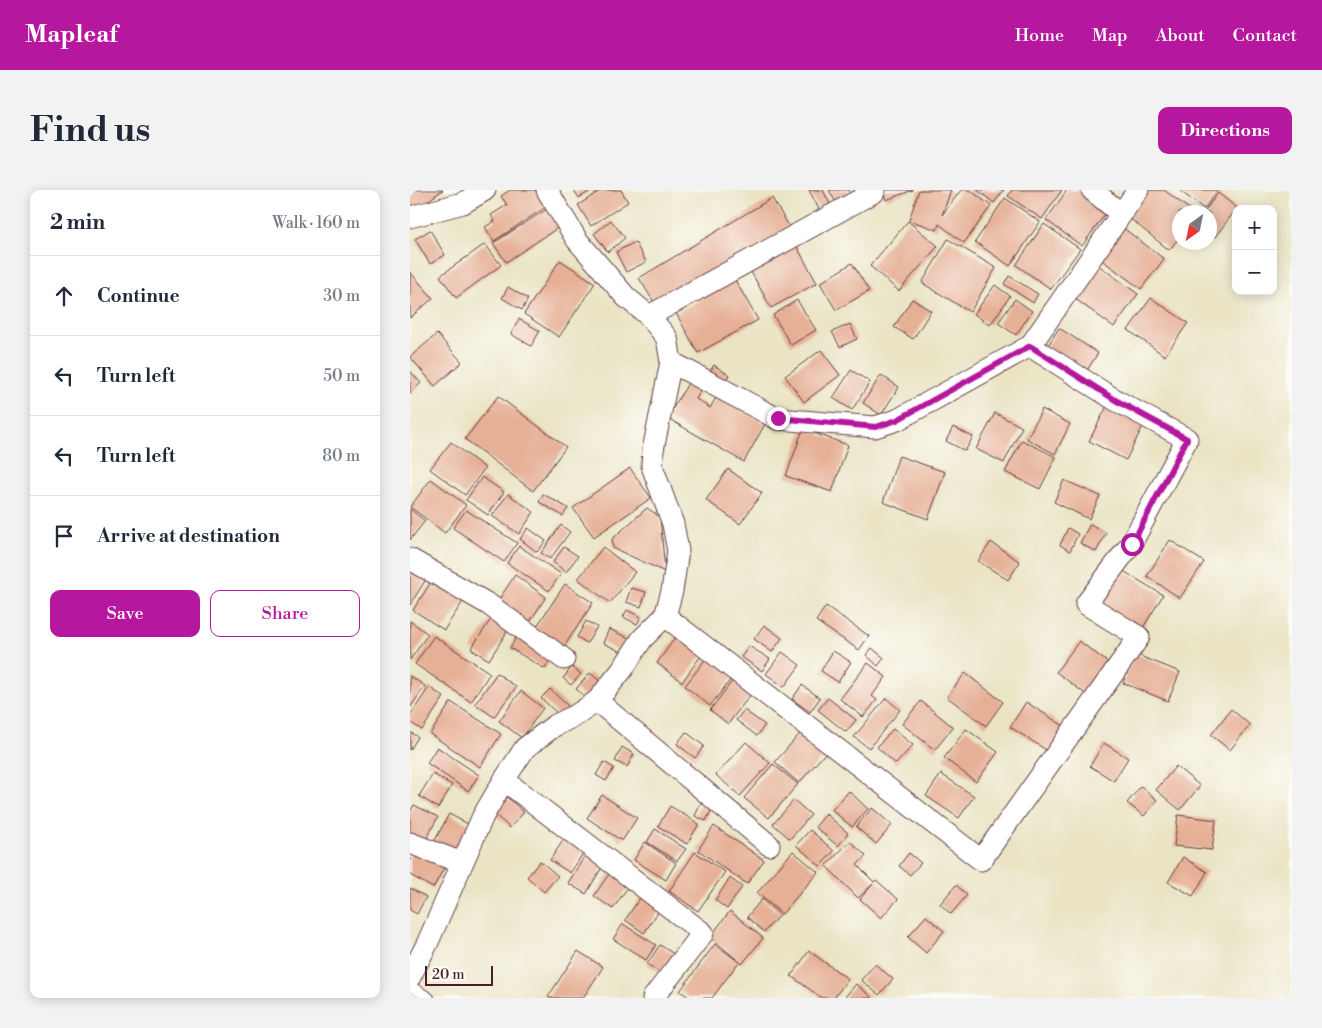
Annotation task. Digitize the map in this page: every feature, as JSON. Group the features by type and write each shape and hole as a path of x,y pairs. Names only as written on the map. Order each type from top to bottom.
{"street":[{"path":"410,217 458,196 485,190"},
{"path":"410,977 427,944 483,816 525,748 554,726 578,714 597,701 622,670 642,639 665,616 672,591 678,552 673,524 652,466 653,450 671,362 667,338 649,316 626,297 577,240 547,190"},
{"path":"1092,190 1120,213"},
{"path":"671,362 778,418 876,427 897,420 1030,346 1120,213 1138,190"},
{"path":"649,316 874,192"},
{"path":"665,616 981,860 1139,637 1086,604 1132,544 1187,439 1117,401 1030,346"},
{"path":"410,559 488,604 564,659"},
{"path":"597,701 769,845"},
{"path":"504,780 703,933 653,998"},
{"path":"410,843 462,863"}],"lane":[{"path":"410,986 429,998"}],"building":[{"path":"410,190 443,190 410,213"},
{"path":"510,190 535,190 546,207 494,241 485,227 495,221 491,215 507,205 501,196"},
{"path":"574,190 592,190 579,198"},
{"path":"602,190 621,190 628,202 591,226 578,205"},
{"path":"809,190 823,190 831,206 820,211"},
{"path":"829,190 848,190 851,195 836,203"},
{"path":"883,190 913,190 886,200"},
{"path":"919,190 951,190 942,215 961,190 970,190 991,206 964,243 939,224 937,230 909,220"},
{"path":"977,190 1004,190 994,203"},
{"path":"1012,190 1062,190 1042,219 1008,196"},
{"path":"1067,190 1081,190 1108,210 1082,246 1046,220"},
{"path":"1149,190 1164,190 1184,205 1172,205 1172,246 1169,250 1128,217"},
{"path":"1179,190 1218,190 1207,205 1199,205"},
{"path":"1218,193 1233,205 1232,215 1217,234 1217,205 1209,205"},
{"path":"772,198 790,228 657,307 639,278"},
{"path":"1005,198 1040,222 1010,266 975,242"},
{"path":"547,209 559,227 506,262 493,243"},
{"path":"611,220 625,238 608,252 594,234"},
{"path":"908,221 938,246 899,291 870,266"},
{"path":"1044,224 1080,249 1051,289 1016,265"},
{"path":"1122,227 1164,259 1141,289 1099,258"},
{"path":"430,230 445,255 430,264 415,239"},
{"path":"948,239 996,268 970,312 922,283"},
{"path":"635,242 646,262 626,272 616,252"},
{"path":"485,244 501,265 456,298 440,276"},
{"path":"796,245 817,283 771,308 750,270"},
{"path":"560,260 595,283 559,337 524,314"},
{"path":"852,263 869,291 836,310 820,283"},
{"path":"1098,265 1138,294 1114,327 1074,298"},
{"path":"410,272 433,298 410,318"},
{"path":"1009,276 1038,294 1033,303 1004,284"},
{"path":"735,280 758,320 698,353 676,313"},
{"path":"995,285 1010,296 990,325 974,314"},
{"path":"508,287 528,299 522,310 502,298"},
{"path":"1151,298 1188,323 1165,356 1128,330"},
{"path":"912,299 931,311 913,339 894,327"},
{"path":"1015,299 1032,311 1016,335 998,323"},
{"path":"797,300 816,330 791,345 773,315"},
{"path":"519,319 540,331 531,346 511,334"},
{"path":"850,324 857,339 840,347 832,332"},
{"path":"1059,328 1098,353 1084,375 1045,350"},
{"path":"437,334 462,362 435,386 410,357"},
{"path":"821,350 840,375 804,402 785,376"},
{"path":"714,365 729,375 721,388 706,378"},
{"path":"851,370 870,382 852,410 833,398"},
{"path":"410,371 421,383 410,393"},
{"path":"881,375 899,387 881,415 863,403"},
{"path":"690,380 703,387 696,399 710,408 717,396 765,424 744,462 667,418"},
{"path":"498,396 566,447 533,491 465,439"},
{"path":"1107,406 1143,426 1126,460 1089,441"},
{"path":"1042,409 1070,424 1055,454 1027,439"},
{"path":"995,413 1022,427 1004,463 976,449"},
{"path":"953,427 973,437 965,451 946,441"},
{"path":"803,429 848,445 832,492 786,476"},
{"path":"1022,440 1056,457 1040,489 1005,472"},
{"path":"451,442 485,468 465,495 430,469"},
{"path":"899,456 945,472 928,519 883,502"},
{"path":"630,468 651,498 594,537 573,508"},
{"path":"728,469 762,493 740,524 706,500"},
{"path":"482,477 504,492 488,515 466,500"},
{"path":"431,479 466,505 445,533 410,507"},
{"path":"1064,480 1100,496 1089,519 1054,502"},
{"path":"508,494 534,512 519,534 492,516"},
{"path":"543,494 568,508 563,516 539,502"},
{"path":"647,508 660,517 665,572 613,548 612,539"},
{"path":"410,509 425,521 410,540"},
{"path":"466,510 517,543 504,562 453,528"},
{"path":"1090,524 1106,533 1096,552 1080,543"},
{"path":"561,525 570,532 550,559 541,553"},
{"path":"528,528 546,541 537,552 520,539"},
{"path":"1068,528 1078,534 1070,551 1060,545"},
{"path":"1170,540 1204,562 1180,598 1147,576"},
{"path":"991,542 1020,562 1008,580 978,561"},
{"path":"519,546 561,574 549,591 507,563"},
{"path":"564,547 578,556 566,572 553,562"},
{"path":"603,547 635,572 610,603 578,579"},
{"path":"410,568 426,579 410,605"},
{"path":"1120,569 1163,595 1141,631 1098,604"},
{"path":"515,575 546,597 525,629 494,607"},
{"path":"435,576 466,597 444,630 413,610"},
{"path":"565,584 593,603 563,648 535,629"},
{"path":"631,588 646,592 641,607 626,602"},
{"path":"826,606 869,636 859,650 816,621"},
{"path":"627,610 641,617 637,624 623,617"},
{"path":"493,616 510,627 489,660 471,649"},
{"path":"410,621 428,634 410,660"},
{"path":"586,621 597,627 587,643 577,637"},
{"path":"764,625 782,638 772,652 754,639"},
{"path":"683,627 708,646 682,682 657,663"},
{"path":"609,629 631,639 624,653 603,643"},
{"path":"518,634 553,655 545,669 510,648"},
{"path":"434,636 490,673 471,702 415,664"},
{"path":"1079,641 1114,667 1091,698 1056,672"},
{"path":"749,646 770,659 762,671 741,657"},
{"path":"872,648 884,658 878,666 866,655"},
{"path":"712,651 738,670 710,706 685,686"},
{"path":"833,651 851,662 838,682 821,671"},
{"path":"782,652 800,665 784,687 766,674"},
{"path":"1135,654 1180,672 1168,701 1123,683"},
{"path":"868,663 886,677 872,696 877,700 863,717 840,699"},
{"path":"572,667 581,674 571,685 563,678"},
{"path":"497,673 516,687 494,717 475,704"},
{"path":"590,673 601,682 587,699 576,689"},
{"path":"965,673 1003,702 986,726 947,697"},
{"path":"737,675 755,689 728,724 710,710"},
{"path":"410,676 425,686 410,708"},
{"path":"802,685 820,698 810,712 792,699"},
{"path":"429,687 444,697 422,730 410,722 410,716"},
{"path":"550,689 569,707 560,716 541,698"},
{"path":"521,691 543,708 522,738 499,721"},
{"path":"828,698 856,720 846,732 818,710"},
{"path":"886,698 900,710 869,748 854,737"},
{"path":"921,701 953,727 935,750 902,724"},
{"path":"451,702 501,734 480,767 430,734"},
{"path":"1026,702 1070,730 1054,755 1010,727"},
{"path":"1231,709 1250,725 1230,750 1211,735"},
{"path":"744,710 765,725 757,736 736,720"},
{"path":"804,729 828,750 799,783 775,762"},
{"path":"893,729 913,745 896,764 877,747"},
{"path":"966,729 998,752 976,782 944,758"},
{"path":"410,732 418,737 410,750"},
{"path":"686,732 704,746 695,758 677,744"},
{"path":"746,742 770,763 740,796 716,775"},
{"path":"1104,743 1128,758 1114,781 1090,766"},
{"path":"437,747 479,775 468,791 427,763"},
{"path":"622,747 634,754 627,767 615,761"},
{"path":"604,762 614,768 606,781 596,775"},
{"path":"773,764 798,784 769,818 744,798"},
{"path":"1176,766 1200,786 1180,810 1156,790"},
{"path":"433,774 452,785 438,808 419,796"},
{"path":"941,774 974,796 959,818 926,796"},
{"path":"1141,786 1157,800 1144,816 1127,803"},
{"path":"849,791 868,809 852,827 832,810"},
{"path":"602,795 637,818 622,841 587,818"},
{"path":"507,797 524,812 510,828 493,813"},
{"path":"794,800 811,815 790,839 773,824"},
{"path":"702,801 713,806 706,821 695,816"},
{"path":"414,805 438,817 424,843 410,836 410,812"},
{"path":"670,806 699,824 687,844 658,826"},
{"path":"872,808 892,825 876,844 856,827"},
{"path":"449,814 472,826 455,858 432,846"},
{"path":"826,814 848,833 838,846 815,827"},
{"path":"1178,815 1216,820 1212,850 1174,846"},
{"path":"714,826 764,860 747,884 698,850"},
{"path":"655,829 686,849 677,861 647,842"},
{"path":"570,830 590,843 570,873 550,860"},
{"path":"810,830 834,851 820,866 796,845"},
{"path":"850,841 866,856 857,865 874,882 876,880 898,899 881,918 860,899 873,884 858,898 826,866"},
{"path":"645,842 676,863 666,880 634,860"},
{"path":"591,846 608,857 586,894 568,883"},
{"path":"410,850 444,868 433,888 410,875"},
{"path":"793,851 818,872 782,914 757,893"},
{"path":"695,852 725,872 698,911 669,891"},
{"path":"909,853 921,863 910,875 899,866"},
{"path":"1183,857 1207,872 1193,896 1168,882"},
{"path":"540,861 558,876 544,892 527,877"},
{"path":"615,865 634,878 613,909 594,896"},
{"path":"730,878 742,887 727,909 715,900"},
{"path":"956,885 967,895 951,914 940,904"},
{"path":"410,888 426,897 417,914 410,910"},
{"path":"646,889 665,902 644,933 625,920"},
{"path":"762,899 780,915 764,932 747,917"},
{"path":"730,911 763,938 742,964 710,937"},
{"path":"926,916 944,931 926,953 908,937"},
{"path":"623,924 656,945 646,960 613,939"},
{"path":"715,944 739,962 712,998 690,998 680,991"},
{"path":"660,945 677,956 664,975 647,964"},
{"path":"578,951 603,967 583,998 549,998 548,997"},
{"path":"809,951 848,979 834,998 822,998 791,976"},
{"path":"875,964 893,979 879,995 861,980"},
{"path":"856,984 873,998 844,998"}],"route":[{"path":"778,418 876,427 897,420 1030,346 1117,401 1187,439 1132,544"}]}
